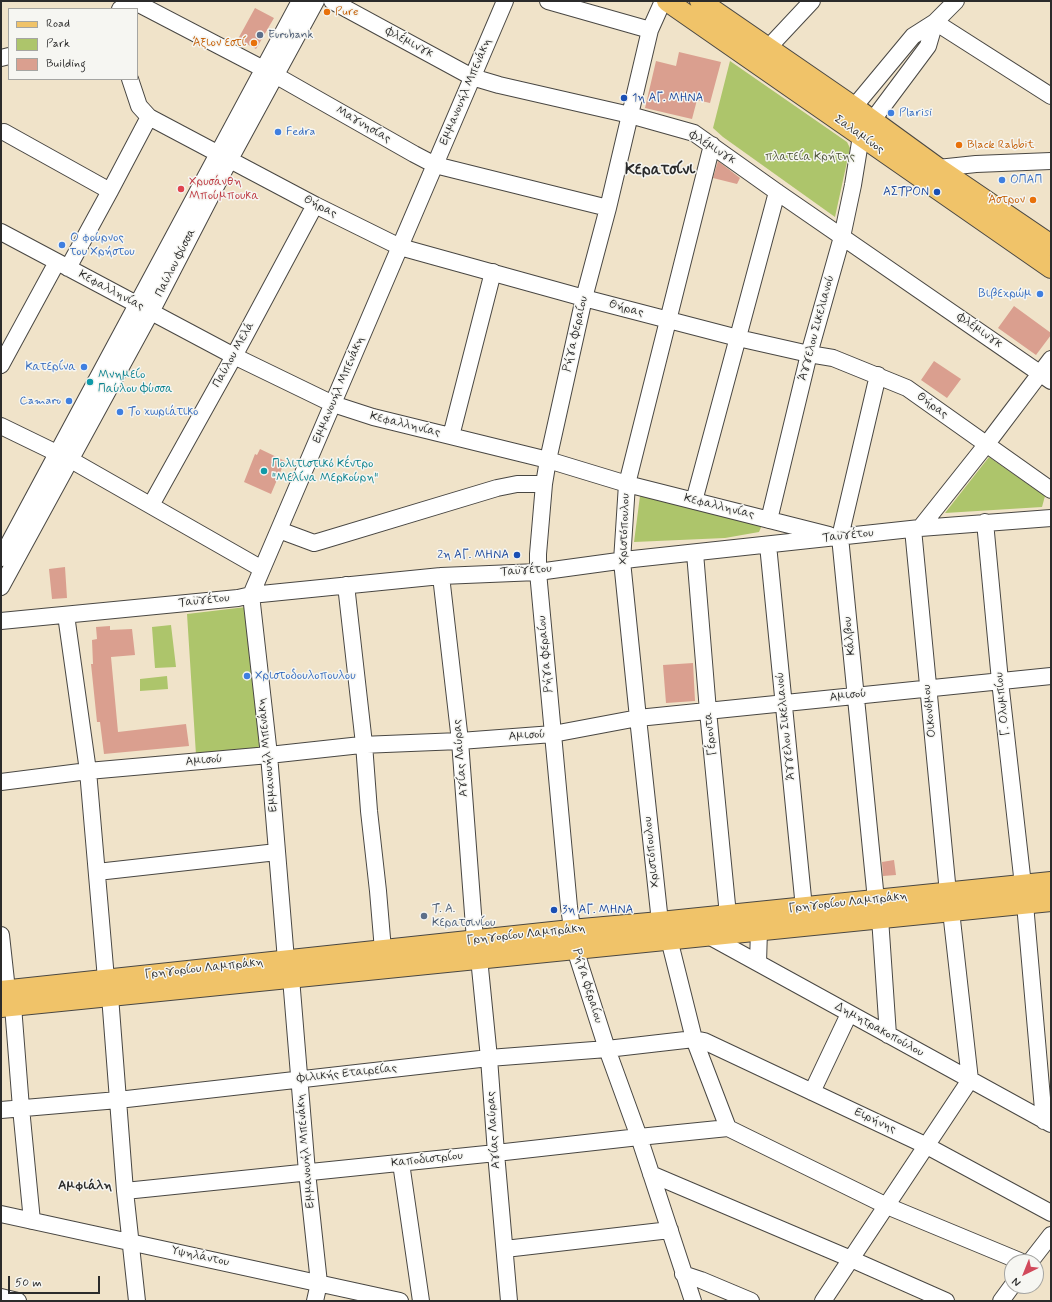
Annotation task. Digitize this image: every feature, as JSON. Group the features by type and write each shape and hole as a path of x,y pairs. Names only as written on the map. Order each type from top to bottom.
{"main road":[{"name":"Σαλαμίνος","path":"667,1 1051,268"},
{"name":"Σαλαμίνος","path":"702,2 872,119 938,168 1046,238"},
{"name":"Γρηγορίου Λαμπράκη","path":"665,931 707,936 759,930 878,909 1024,894 1051,882"},
{"name":"Γρηγορίου Λαμπράκη","path":"1024,894 1051,901"},
{"name":"Γρηγορίου Λαμπράκη","path":"5,998 573,939 665,931 728,915 804,908 878,909"},
{"name":"Γρηγορίου Λαμπράκη","path":"289,969 383,950 478,949"}],"street":[{"name":"Μαγνησίας","path":"134,1 270,72 435,165 608,208"},
{"path":"122,8 134,1"},
{"name":"Παύλου Φύσσα","path":"270,72 300,1"},
{"name":"Παύλου Φύσσα","path":"1,587 64,457 224,156 270,72 316,1"},
{"name":"Φλέμινγκ","path":"332,1 472,77 499,85 630,115 694,133 777,192 1046,377"},
{"name":"Εμμανουήλ Μπενάκη","path":"315,1301 319,1283 307,1172 300,1079 277,852 269,755 251,595 505,1"},
{"path":"548,1 650,30"},
{"name":"Ρήγα Φεραίου","path":"663,1 650,30 608,208 584,298 548,460 544,484 538,554 538,572 573,939 607,1049 639,1137 693,1301"},
{"path":"768,48 812,1"},
{"path":"861,136 854,107 913,36 936,22 956,1"},
{"path":"861,136 872,119 928,46 936,22"},
{"path":"936,22 1051,96"},
{"path":"1,365 62,265 110,191 149,117 139,106 130,80"},
{"name":"Θήρας","path":"149,117 315,205 400,247 667,320 738,338 833,358 878,375 907,388 1051,490"},
{"path":"2,131 110,191"},
{"name":"Άγγελου Σικελιανού","path":"769,520 809,354 842,237 861,136"},
{"name":"Χριστόπουλου","path":"712,145 627,484 622,561 638,718 665,931 694,1039 728,1128"},
{"path":"938,168 976,164 1051,161"},
{"path":"694,501 777,192"},
{"name":"Παύλου Μελά","path":"151,505 234,356 315,205"},
{"name":"Κεφαλληνίας","path":"1,232 234,356 333,404 373,417 548,460 627,484 840,537"},
{"path":"451,436 493,272"},
{"path":"917,528 986,445 1046,377 1051,359"},
{"name":"Κάλβου","path":"878,375 840,537 878,909 888,1035"},
{"path":"1,426 64,457 262,569"},
{"name":"Παύλου Φύσσα","path":"1,558 64,457"},
{"path":"279,530 314,543 321,542 497,488 516,484 544,484"},
{"name":"Ταϋγέτου","path":"1,621 238,598 251,595 441,576 538,572 622,561 917,528 1051,518"},
{"name":"Γ. Ολυμπίου","path":"985,522 1000,681 1048,1123"},
{"name":"Οικονόμου","path":"917,528 927,688 949,902 970,1080"},
{"name":"Άγγελου Σικελιανού","path":"768,545 804,908"},
{"name":"Γέροντα","path":"695,553 708,711 728,915"},
{"name":"Αγίας Λαύρας","path":"441,576 460,741 489,1058 509,1301"},
{"path":"346,585 364,744 383,950"},
{"path":"66,615 88,771 125,1191 137,1301"},
{"name":"Αμισού","path":"1,782 88,771 269,755 364,744 460,741 553,734 638,718 1051,676"},
{"path":"97,872 277,852"},
{"path":"758,963 759,930"},
{"path":"1,935 5,998 21,1108 32,1221"},
{"name":"Δημητρακοπούλου","path":"707,936 1048,1123"},
{"path":"812,1092 849,1014"},
{"name":"Φιλικής Εταιρείας","path":"1,1110 118,1100 489,1058 607,1049 694,1039"},
{"name":"Ειρήνης","path":"694,1039 704,1041 927,1146 1051,1213"},
{"path":"823,1301 970,1080"},
{"path":"728,1128 887,1206 1004,1255"},
{"name":"Καποδιστρίου","path":"125,1191 496,1154 728,1128"},
{"path":"401,1163 421,1301"},
{"path":"651,1174 946,1301"},
{"name":"Υψηλάντου","path":"1,1214 400,1301"},
{"path":"505,1249 670,1230"},
{"path":"1036,1254 1051,1235"},
{"path":"684,1274 751,1301"},
{"path":"1,1297 18,1301"}],"green space":[{"name":"πλατεία Κρήτης","path":"730,61 847,142 850,148 835,217 723,137 713,128"},
{"path":"989,457 1045,496 1042,507 945,513"},
{"path":"640,496 762,525 759,532 725,538 634,542"},
{"path":"246,607 261,750 196,755 187,614"},
{"path":"171,625 176,667 155,668 152,627"},
{"path":"167,676 168,689 140,691 140,679"}],"building":[{"path":"255,8 274,18 256,49 238,39"},
{"path":"679,52 721,62 710,103 697,100 692,119 645,108 656,61 676,66"},
{"path":"718,161 740,178 737,184 713,178"},
{"path":"1014,306 1051,333 1036,355 998,328"},
{"path":"934,361 961,379 947,398 921,380"},
{"name":"Πολιτιστικό Κέντρο \"Μελίνα Μερκούρη\"","path":"260,449 285,461 271,494 244,482 255,454 257,455"},
{"path":"65,567 67,598 52,599 49,569"},
{"path":"110,626 110,630 132,629 135,655 111,657 118,732 186,724 189,746 104,754 100,722 97,722 91,664 93,664 92,640 97,639 96,627"},
{"path":"693,663 695,701 666,703 663,665"},
{"path":"894,860 896,875 883,876 882,862"}],"place":[{"name":"Pure","path":"327,12"},
{"name":"Eurobank","path":"260,35"},
{"name":"Άξιον εστί","path":"254,43"},
{"name":"1η ΑΓ. ΜΗΝΑ","path":"624,98"},
{"name":"Plarisi","path":"891,113"},
{"name":"Fedra","path":"278,132"},
{"name":"Black Rabbit","path":"959,145"},
{"name":"ΟΠΑΠ","path":"1002,180"},
{"name":"Χρυσάνθη Μπούμπουκα","path":"181,189"},
{"name":"ΑΣΤΡΟΝ","path":"937,192"},
{"name":"Άστρον","path":"1033,200"},
{"name":"Ο φούρνος του Χρήστου","path":"62,245"},
{"name":"Βιβεχρώμ","path":"1040,294"},
{"name":"Κατερίνα","path":"84,367"},
{"name":"Μνημείο Παύλου Φύσσα","path":"90,382"},
{"name":"Camaro","path":"69,401"},
{"name":"Το χωριάτικο","path":"120,412"},
{"name":"Πολιτιστικό Κέντρο \"Μελίνα Μερκούρη\"","path":"264,471"},
{"name":"2η ΑΓ. ΜΗΝΑ","path":"517,555"},
{"name":"Χριστοδουλοπουλου","path":"247,676"},
{"name":"3η ΑΓ. ΜΗΝΑ","path":"554,910"},
{"name":"Τ. Α. Κερατσινίου","path":"424,916"}],"district":[{"name":"Κερατσίνι","path":"660,171"},
{"name":"Αμφιάλη","path":"85,1186"}]}
